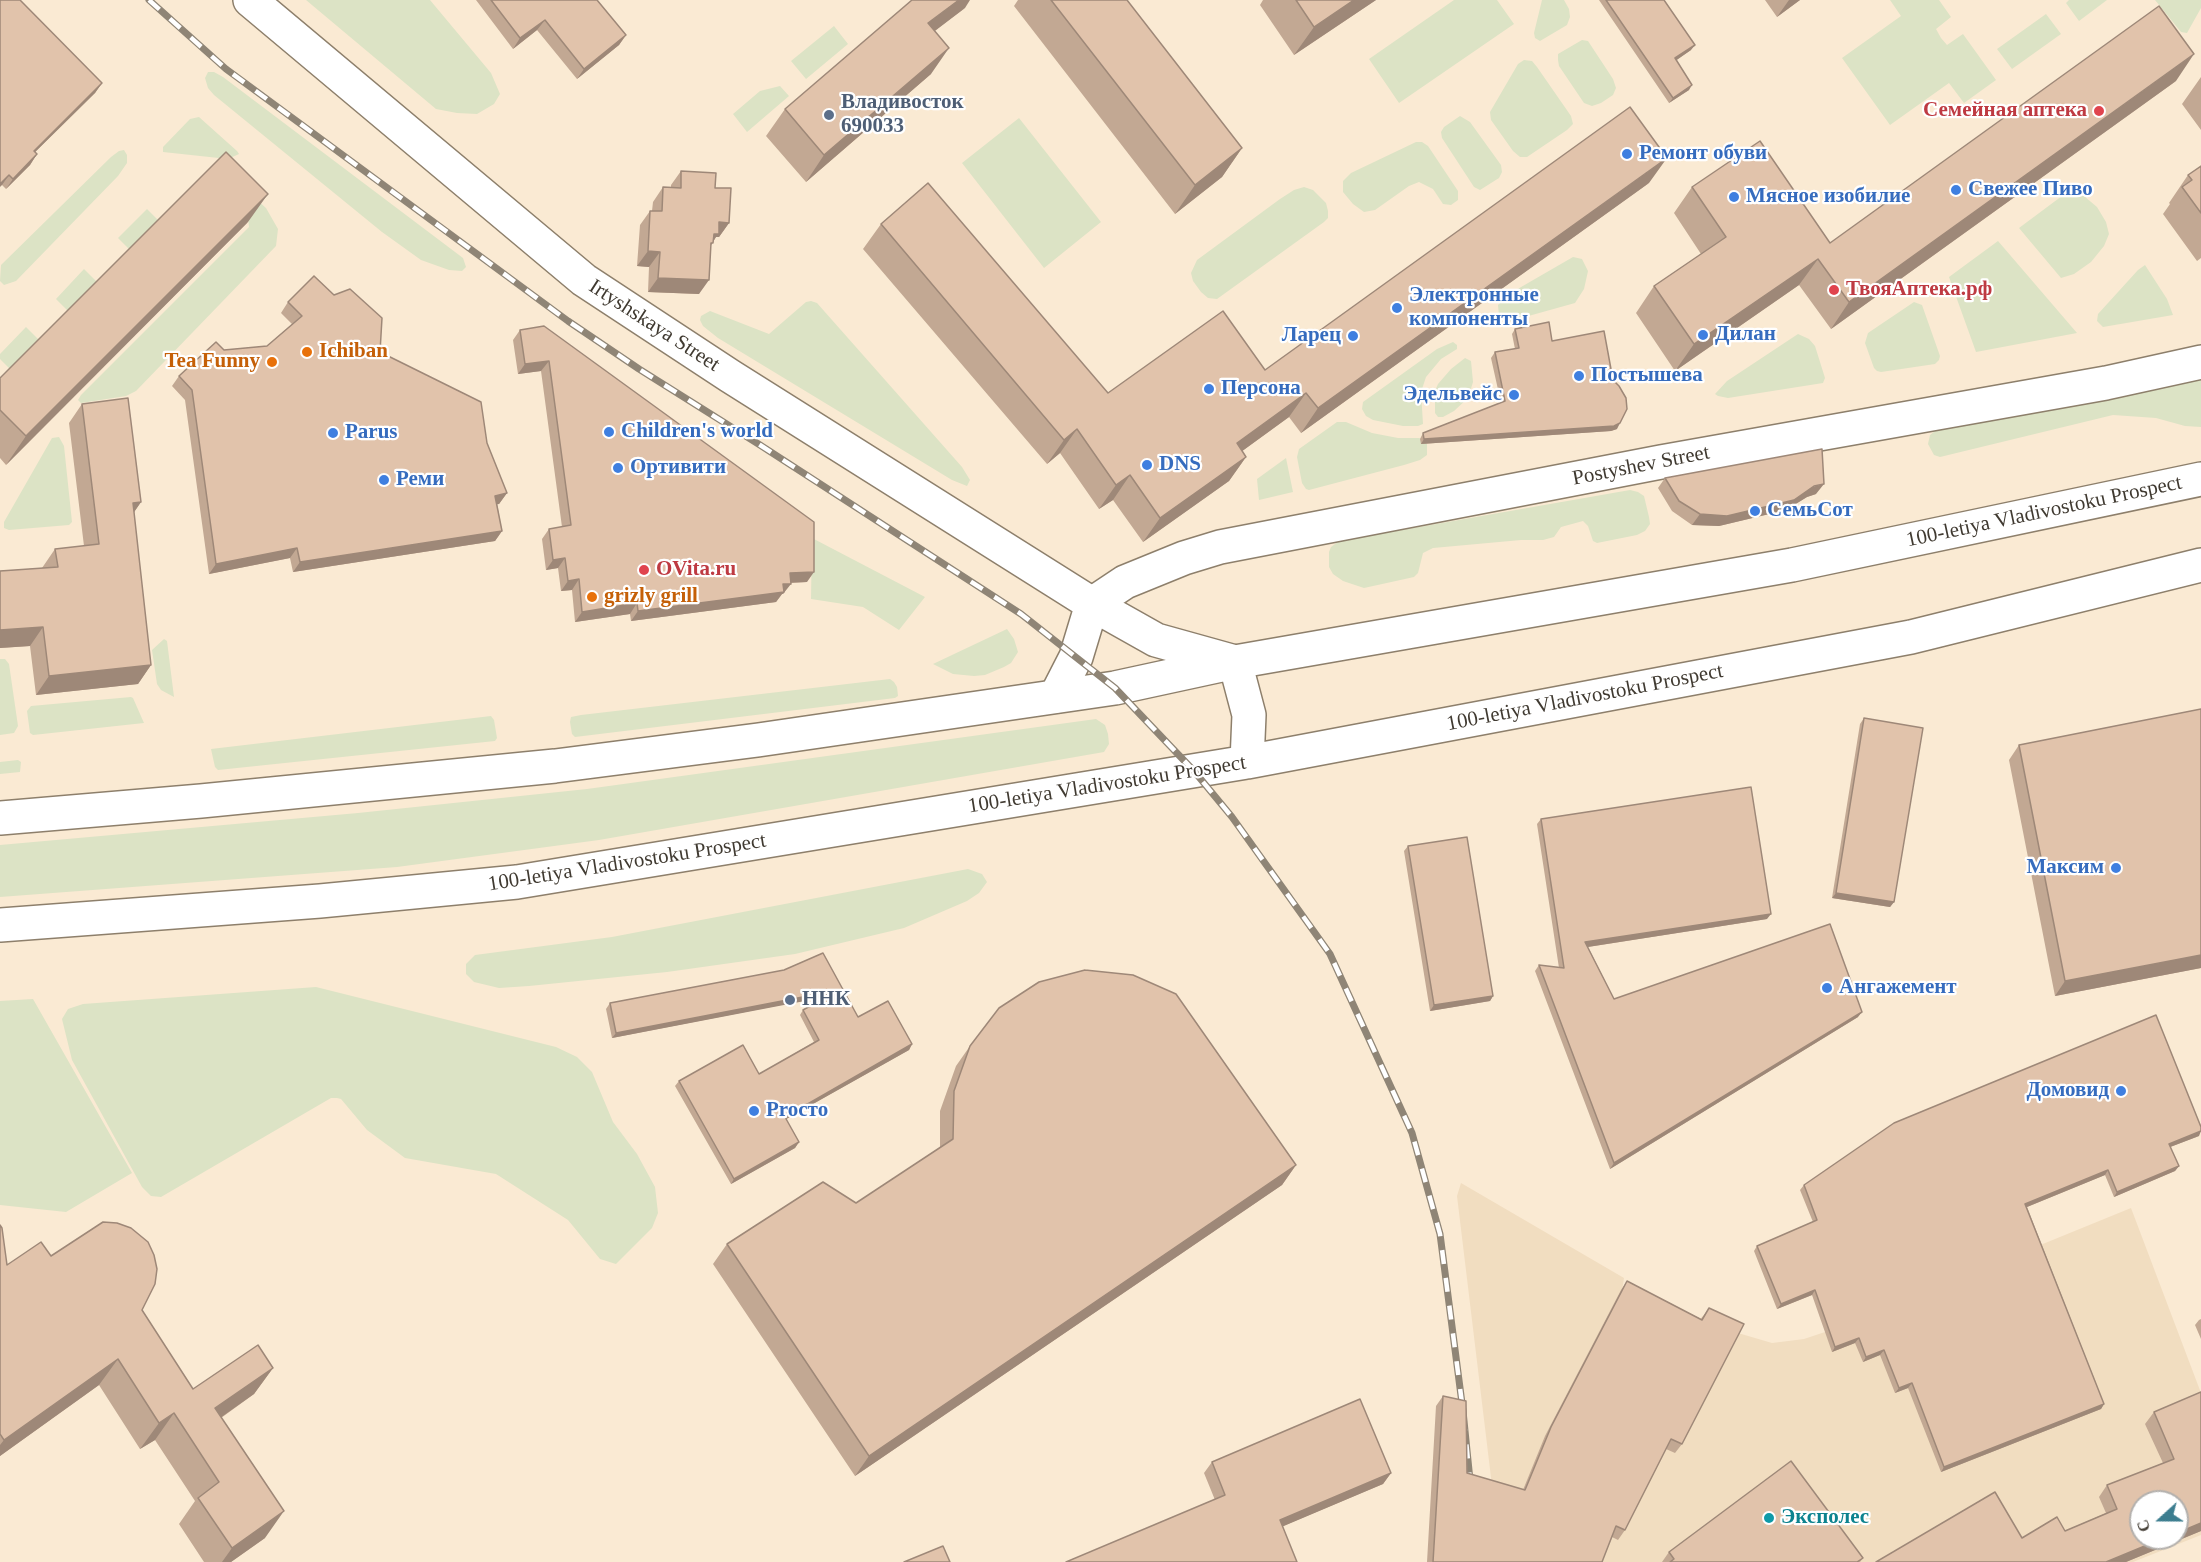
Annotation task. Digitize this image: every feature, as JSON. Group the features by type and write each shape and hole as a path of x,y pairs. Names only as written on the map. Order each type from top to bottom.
{"main road":[{"name":"Irtyshskaya Street","path":"250,0 555,258 584,279 730,376 1092,604 1156,640 1235,662"},
{"name":"Postyshev Street","path":"1092,604 1125,582 1184,558 1220,547 1661,462 2106,383 2201,362"},
{"name":"100-letiya Vladivostoku Prospect","path":"0,818 201,801 555,766 1115,688 1235,662 1792,565 2201,479"},
{"name":"100-letiya Vladivostoku Prospect","path":"0,925 320,901 517,882 1246,762 1911,637 2201,565"},
{"path":"1056,696 1076,657 1092,604"},
{"path":"1235,662 1249,715 1246,762"}],"shaded area":[{"name":"Эксполес","path":"1461,1183 1624,1278 1622,1291 1695,1330 1702,1316 1738,1333 1772,1343 1804,1339 1837,1328 2131,1208 2201,1393 2201,1535 2189,1540 2189,1490 2129,1490 2129,1550 2163,1550 2133,1562 1495,1562 1493,1494 1457,1196"}],"green space":[{"path":"306,0 430,0 491,73 500,94 494,104 477,114 436,109"},
{"path":"1454,0 1497,0 1514,24 1399,103 1369,59"},
{"path":"1542,0 1564,0 1570,17 1567,25 1540,41 1535,38 1534,33"},
{"path":"1890,0 1939,0 1951,17 1936,29 1941,38 1947,45 1963,34 1996,80 1964,103 1949,83 1890,125 1842,58 1901,16"},
{"path":"2069,0 2107,0 2079,21 2066,3"},
{"path":"2155,0 2201,0 2201,8 2187,33 2181,32"},
{"path":"2046,14 2061,34 2012,69 1997,49"},
{"path":"834,26 848,44 806,79 791,61"},
{"path":"1582,40 1588,41 1613,79 1616,88 1613,95 1592,106 1584,103 1559,66 1558,60 1558,54"},
{"path":"1524,60 1532,61 1537,67 1571,116 1573,124 1527,157 1520,157 1513,151 1491,120 1490,112 1518,64"},
{"path":"208,72 214,72 223,77 463,258 466,267 462,271 449,270 421,260 382,232 214,95 208,88 205,78"},
{"path":"780,86 789,96 747,132 733,114 760,91"},
{"path":"1460,116 1470,122 1501,165 1502,172 1499,178 1480,190 1474,187 1442,138 1441,132 1444,127"},
{"path":"199,117 239,154 228,159 163,152 163,147 190,119"},
{"path":"1019,118 1101,222 1044,268 962,163"},
{"path":"1416,142 1422,142 1428,146 1458,191 1458,200 1451,205 1443,204 1433,189 1419,182 1409,186 1375,210 1364,212 1343,192 1343,181 1351,173"},
{"path":"124,150 127,163 118,176 16,281 4,285 0,281 1,265 111,157"},
{"path":"1304,187 1313,190 1326,203 1328,218 1217,299 1208,298 1201,292 1193,281 1191,273 1197,260 1280,199"},
{"path":"245,189 266,208 278,229 276,246 136,391 126,396 81,403 78,400 81,395 249,227"},
{"path":"2070,190 2078,191 2097,207 2106,222 2109,234 2104,246 2091,262 2074,274 2061,278 2019,228"},
{"path":"147,209 162,224 133,253 118,238"},
{"path":"1998,241 2077,333 1976,352 1949,277"},
{"path":"1573,257 1582,259 1588,271 1584,289 1575,303 1507,322 1499,316 1498,305 1509,294"},
{"path":"2145,265 2167,299 2173,315 2103,327 2097,321 2098,314"},
{"path":"84,269 100,285 71,314 56,299"},
{"path":"806,302 817,303 962,467 970,480 967,486 952,480 718,338 703,326 700,320 701,316 710,311 769,334"},
{"path":"1914,302 1922,305 1940,356 1939,360 1935,364 1877,371 1865,343 1868,333"},
{"path":"26,327 42,343 13,372 0,359 0,354"},
{"path":"1798,334 1809,339 1815,346 1825,378 1823,383 1728,398 1715,394 1727,381"},
{"path":"1453,342 1457,345 1457,349 1441,359 1426,377 1421,392 1423,424 1403,426 1373,420 1366,416 1362,409 1363,402 1437,349"},
{"path":"1465,358 1471,361 1473,382 1468,398 1454,411 1438,417 1435,413 1435,391 1438,384"},
{"path":"2201,377 2201,427 2185,426 2156,418 2113,415 1940,457 1934,455 1928,444 1930,435 1936,430"},
{"path":"1337,422 1346,422 1372,433 1398,438 1419,438 1427,441 1427,455 1404,465 1306,489 1302,483 1297,457 1299,449"},
{"path":"59,437 64,446 72,522 69,525 9,530 4,528 4,522 52,438"},
{"path":"1286,458 1293,492 1259,500 1257,479"},
{"path":"1630,490 1644,496 1649,517 1650,524 1645,531 1637,535 1597,543 1593,541 1588,526 1583,521 1561,527 1554,537 1543,540 1433,548 1423,553 1418,573 1414,577 1364,588 1343,581 1333,574 1329,567 1329,552 1331,547 1339,541"},
{"path":"812,538 925,597 899,630 863,607 811,599"},
{"path":"1007,629 1014,639 1018,652 1011,663 1004,667 985,675 974,676 953,674 933,664"},
{"path":"164,639 167,641 174,697 161,690 157,684 152,650"},
{"path":"0,659 5,659 9,664 18,726 14,733 0,735"},
{"path":"890,679 897,687 898,696 895,698 575,737 572,734 570,722 571,717 581,715"},
{"path":"131,697 144,723 33,735 30,733 27,711 31,706"},
{"path":"491,716 494,720 497,738 495,741 218,770 215,767 211,749"},
{"path":"1096,719 1105,725 1108,734 1109,744 1104,752 599,840 397,867 0,897 0,845 358,813 587,789"},
{"path":"18,760 21,762 20,772 0,774 0,762"},
{"path":"968,869 982,874 987,882 979,893 967,901 904,928 795,954 667,972 499,988 474,982 466,974 466,964 475,955 612,937"},
{"path":"316,987 556,1047 577,1057 592,1072 613,1122 637,1154 655,1187 658,1213 652,1228 616,1264 600,1259 568,1220 496,1174 405,1158 367,1130 341,1099 337,1098 331,1098 161,1197 151,1196 142,1187 72,1060 62,1019 68,1009 83,1004"},
{"path":"33,999 132,1173 66,1212 0,1205 0,1001"}],"building":[{"path":"0,0 20,0 102,83 34,151 37,154 13,179 9,175 0,184"},
{"path":"491,0 597,0 626,35 584,69 545,20 520,38"},
{"path":"912,0 959,0 928,23 949,48 824,155 785,109"},
{"path":"1051,0 1127,0 1242,148 1195,185"},
{"path":"1296,0 1354,0 1314,27"},
{"path":"1606,0 1664,0 1695,45 1675,58 1692,85 1673,98"},
{"path":"2159,6 2194,54 1849,302 1818,259 1694,344 1654,286 1726,237 1692,187 1760,141 1830,243"},
{"path":"1630,107 1667,158 1318,408 1306,393 1237,443 1246,457 1160,518 1130,475 1116,485 1077,429 1064,440 881,224 928,183 1108,393 1223,311 1265,370"},
{"path":"226,152 268,194 26,436 0,410 0,378"},
{"path":"2201,166 2201,213 2182,187 2192,180 2188,175"},
{"path":"681,171 716,173 715,188 731,188 729,223 719,222 719,234 714,234 713,243 711,243 709,280 658,278 660,252 648,251 650,211 662,211 663,187 681,188"},
{"name":"Parus","path":"314,276 334,295 350,289 382,318 380,352 481,402 487,443 507,493 495,496 502,531 300,562 297,548 216,564 192,390 179,376 216,342 224,350 267,346 302,316 288,302"},
{"path":"1549,322 1552,341 1604,331 1613,380 1626,398 1627,409 1620,423 1614,426 1424,439 1423,433 1505,401 1495,352 1519,348 1515,329"},
{"name":"Children's world","path":"544,326 814,522 814,572 790,573 791,584 783,584 784,592 638,611 637,603 582,612 579,579 568,581 565,558 553,560 549,529 571,525 549,361 525,364 520,330"},
{"path":"128,398 141,502 133,503 151,665 49,676 43,627 0,630 0,571 58,567 55,549 99,544 82,404"},
{"path":"1822,449 1824,484 1814,486 1794,500 1727,516 1700,514 1679,501 1665,478"},
{"name":"Максим","path":"2201,709 2201,955 2065,981 2019,745"},
{"path":"1864,718 1923,728 1894,902 1836,893"},
{"path":"1751,787 1771,914 1585,942 1614,999 1830,924 1862,1012 1614,1163 1539,965 1564,968 1541,819"},
{"path":"1467,837 1493,996 1434,1005 1408,846"},
{"path":"823,953 858,1017 888,1001 912,1044 785,1117 799,1142 734,1179 679,1081 743,1045 759,1074 819,1040 803,1010 839,990 616,1033 610,1003 784,970"},
{"path":"1085,970 1133,975 1176,994 1296,1165 869,1456 727,1244 823,1182 856,1203 953,1139 954,1091 970,1046 999,1008 1039,982"},
{"path":"2156,1015 2201,1127 2201,1131 2169,1144 2179,1166 2117,1192 2108,1170 2025,1204 2104,1404 1944,1467 1912,1383 1899,1388 1884,1350 1866,1357 1859,1338 1835,1347 1815,1290 1781,1304 1757,1246 1817,1220 1804,1185 1894,1123"},
{"path":"103,1222 117,1223 131,1228 148,1242 157,1269 155,1284 142,1310 193,1389 258,1345 273,1368 215,1408 284,1511 232,1548 198,1498 219,1482 174,1413 159,1423 118,1359 4,1440 0,1434 0,1225 7,1265 41,1242 51,1256"},
{"path":"1627,1281 1702,1320 1709,1308 1744,1324 1682,1444 1671,1439 1625,1530 1616,1526 1602,1562 1433,1562 1443,1396 1466,1401 1467,1473 1525,1490 1551,1427"},
{"path":"2201,1392 2201,1523 2189,1528 2189,1490 2129,1490 2129,1550 2135,1550 2106,1562 1876,1562 1995,1492 2022,1538 2057,1517 2065,1531 2117,1509 2107,1485 2174,1459 2154,1412"},
{"path":"1360,1399 1391,1473 1280,1520 1297,1562 1066,1562 1225,1495 1212,1462"},
{"name":"Эксполес","path":"1791,1461 1863,1558 1857,1562 1670,1562 1674,1559 1669,1552"},
{"path":"943,1546 950,1562 904,1562"}],"railway":[{"path":"149,0 226,69 568,321 1021,614 1115,688 1194,771 1232,817 1330,954 1412,1133 1440,1234 1471,1490"}],"place":[{"name":"Семейная аптека","path":"2099,111"},
{"name":"Владивосток 690033","path":"829,115"},
{"name":"Ремонт обуви","path":"1627,154"},
{"name":"Свежее Пиво","path":"1956,190"},
{"name":"Мясное изобилие","path":"1734,197"},
{"name":"ТвояАптека.рф","path":"1834,290"},
{"name":"Электронные компоненты","path":"1397,308"},
{"name":"Дилан","path":"1703,335"},
{"name":"Ларец","path":"1353,336"},
{"name":"Ichiban","path":"307,352"},
{"name":"Tea Funny","path":"272,362"},
{"name":"Постышева","path":"1579,376"},
{"name":"Персона","path":"1209,389"},
{"name":"Эдельвейс","path":"1514,395"},
{"name":"Children's world","path":"609,432"},
{"name":"Parus","path":"333,433"},
{"name":"DNS","path":"1147,465"},
{"name":"Ортивити","path":"618,468"},
{"name":"Реми","path":"384,480"},
{"name":"СемьСот","path":"1755,511"},
{"name":"OVita.ru","path":"644,570"},
{"name":"grizly grill","path":"592,597"},
{"name":"Максим","path":"2116,868"},
{"name":"Ангажемент","path":"1827,988"},
{"name":"ННК","path":"790,1000"},
{"name":"Домовид","path":"2121,1091"},
{"name":"Proсто","path":"754,1111"},
{"name":"Эксполес","path":"1769,1518"}]}
